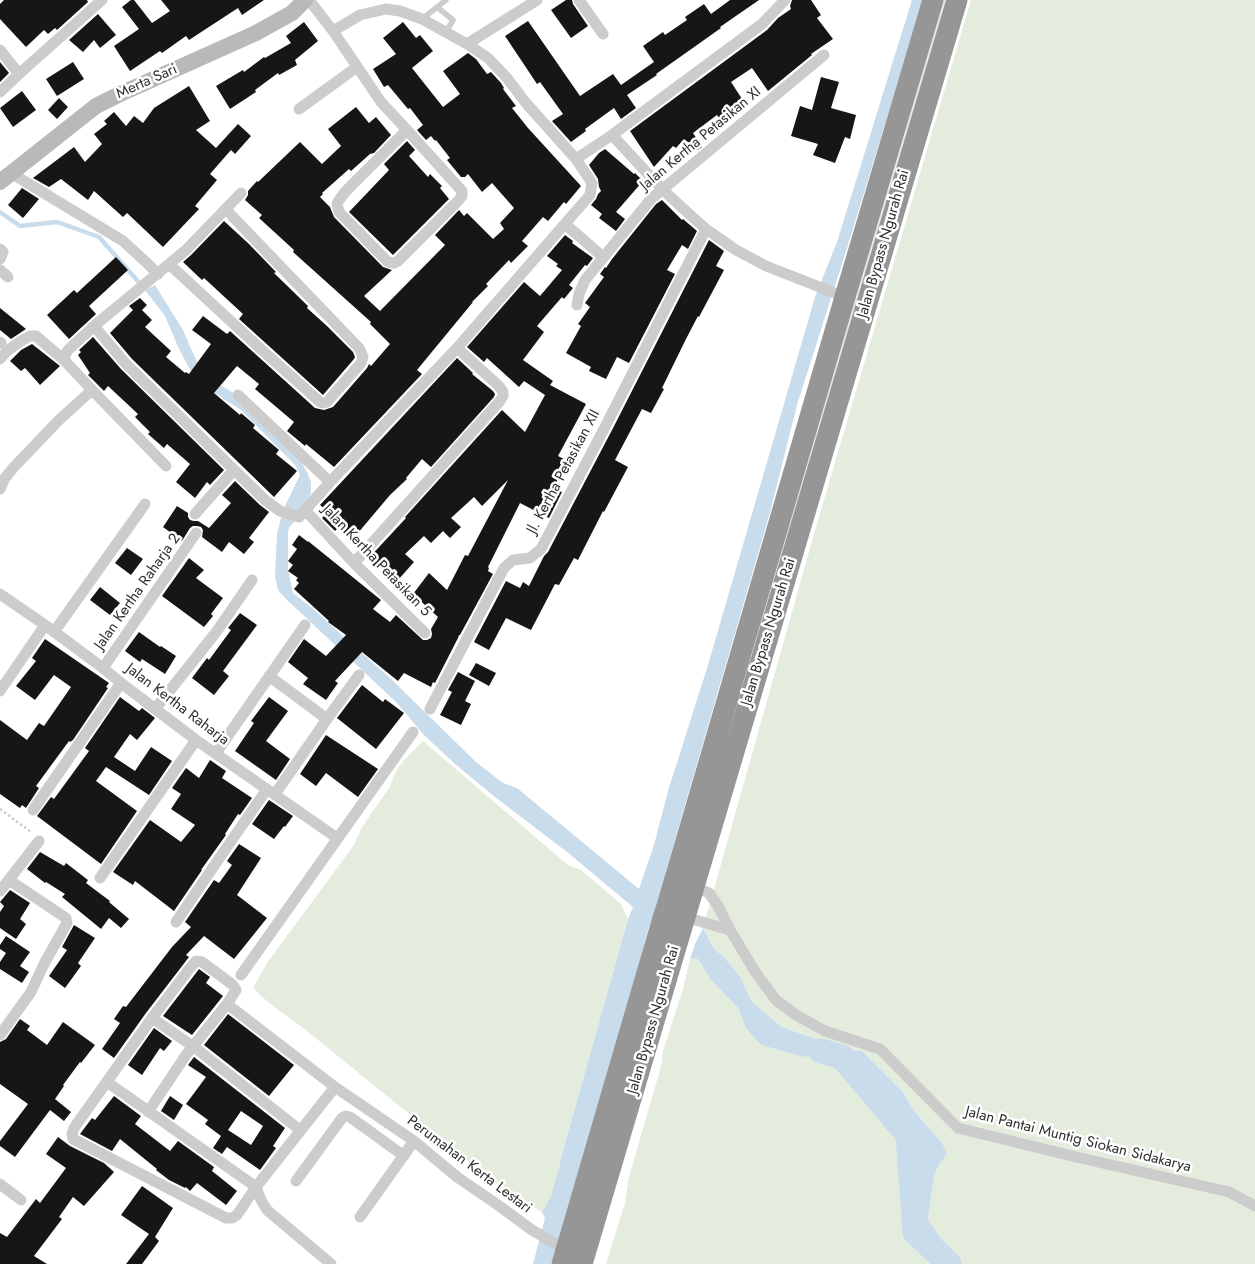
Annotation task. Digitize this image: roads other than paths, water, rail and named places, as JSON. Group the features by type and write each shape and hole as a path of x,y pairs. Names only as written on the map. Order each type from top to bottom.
{"highway":[{"name":"Jalan Bypass Ngurah Rai","path":"567,1256 672,959 678,915 841,295 933,0"},
{"name":"Jalan Bypass Ngurah Rai","path":"678,915 693,886 957,0"},
{"name":"Jalan Bypass Ngurah Rai","path":"567,1256 663,918 678,915"}],"street":[{"path":"0,92 102,0"},
{"name":"Merta Sari","path":"6,177 96,106 256,33 292,13 305,0"},
{"path":"309,0 333,31 381,102 407,130 462,191 462,196 458,201 394,263 388,262 339,212 337,204 346,191 407,130"},
{"path":"466,44 537,0"},
{"path":"579,0 603,34"},
{"path":"576,159 612,136 762,24 785,0"},
{"path":"94,326 126,364 265,500 280,511 302,514 457,348 590,195 592,183 576,159 526,104 507,78 488,58 422,19 400,11 386,9 360,14 333,31"},
{"path":"0,50 19,74"},
{"name":"Jalan Kertha Petasikan XI","path":"577,305 585,280 651,198 824,55"},
{"path":"299,109 357,67"},
{"path":"612,136 662,189 706,229 736,250 766,266 841,295"},
{"path":"6,177 123,242 149,281"},
{"path":"65,361 65,355 68,350 186,250 241,193"},
{"path":"169,264 263,352 320,402 327,402 361,363 363,357 359,348 232,218 226,209"},
{"path":"565,224 603,257"},
{"name":"Jl. Kertha Petasikan XII","path":"430,709 504,568 513,560 530,558 541,549 706,229"},
{"path":"0,249 3,252 0,259"},
{"path":"0,359 7,351 30,336 33,335 41,340 65,361 166,466"},
{"path":"354,563 503,396 503,392 498,385 457,348"},
{"path":"0,489 5,478 14,467 59,420 92,390"},
{"path":"238,395 330,482"},
{"path":"195,514 234,470"},
{"path":"0,691 50,629 145,504"},
{"name":"Jalan Kertha Petasikan 5","path":"302,514 425,633"},
{"name":"Jalan Kertha Raharja 2","path":"103,668 196,533"},
{"path":"156,708 216,631 252,580"},
{"name":"Jalan Kertha Raharja","path":"0,594 103,668 196,740 337,838"},
{"path":"216,753 304,625"},
{"path":"176,922 214,866 359,675"},
{"path":"270,676 327,719"},
{"path":"33,810 121,683"},
{"path":"241,975 413,732"},
{"path":"100,878 196,740"},
{"path":"0,891 38,841"},
{"path":"0,1035 31,992 67,923 66,918 8,880"},
{"name":"Jalan Pantai Muntig Siokan Sidakarya","path":"693,886 709,893 756,973 776,1000 796,1015 826,1031 880,1049 958,1128 1229,1192 1255,1206"},
{"path":"678,915 730,930"},
{"path":"148,1112 183,1060 228,1004 236,990 234,985 202,962 196,962 152,1018 74,1128 73,1139 226,1218 232,1218 334,1087"},
{"name":"Perumahan Kerta Lestari","path":"228,1004 334,1087 414,1142 457,1177 567,1256"},
{"path":"152,1018 194,1047 300,1130"},
{"path":"106,1082 256,1187 267,1210 331,1264"},
{"path":"296,1181 342,1118 346,1116 404,1156"},
{"path":"360,1217 414,1142"},
{"path":"0,1184 21,1200"}],"lane":[{"path":"422,19 446,0"},
{"path":"437,7 453,20 446,32"}],"water":[{"path":"912,0 923,0 797,405 771,509 668,864 659,902 649,926 551,1264 533,1264 545,1218 542,1212 551,1195 628,919 633,907 567,852 455,764 423,734 396,702 278,590 275,577 277,534 283,510 300,475 295,465 241,410 199,383 179,349 165,316 145,290 155,285 183,330 200,369 210,379 243,401 301,461 307,472 311,482 311,493 304,510 289,528 288,532 288,569 293,593 389,677 476,762 503,783 517,788 639,889 708,665 815,297 837,242"},
{"path":"703,928 714,949 724,957 741,978 752,1002 782,1027 850,1051 862,1051 902,1091 915,1112 942,1143 947,1154 939,1164 934,1177 928,1219 961,1264 938,1264 909,1229 908,1209 919,1173 919,1153 859,1070 832,1059 810,1055 804,1057 762,1045 757,1041 745,1026 738,1008 710,979 700,962 696,958 690,959"}],"waterway":[{"path":"0,212 20,226 57,222 99,237 142,286"},
{"path":"821,1051 842,1057 908,1135 915,1232 949,1264"}]}
